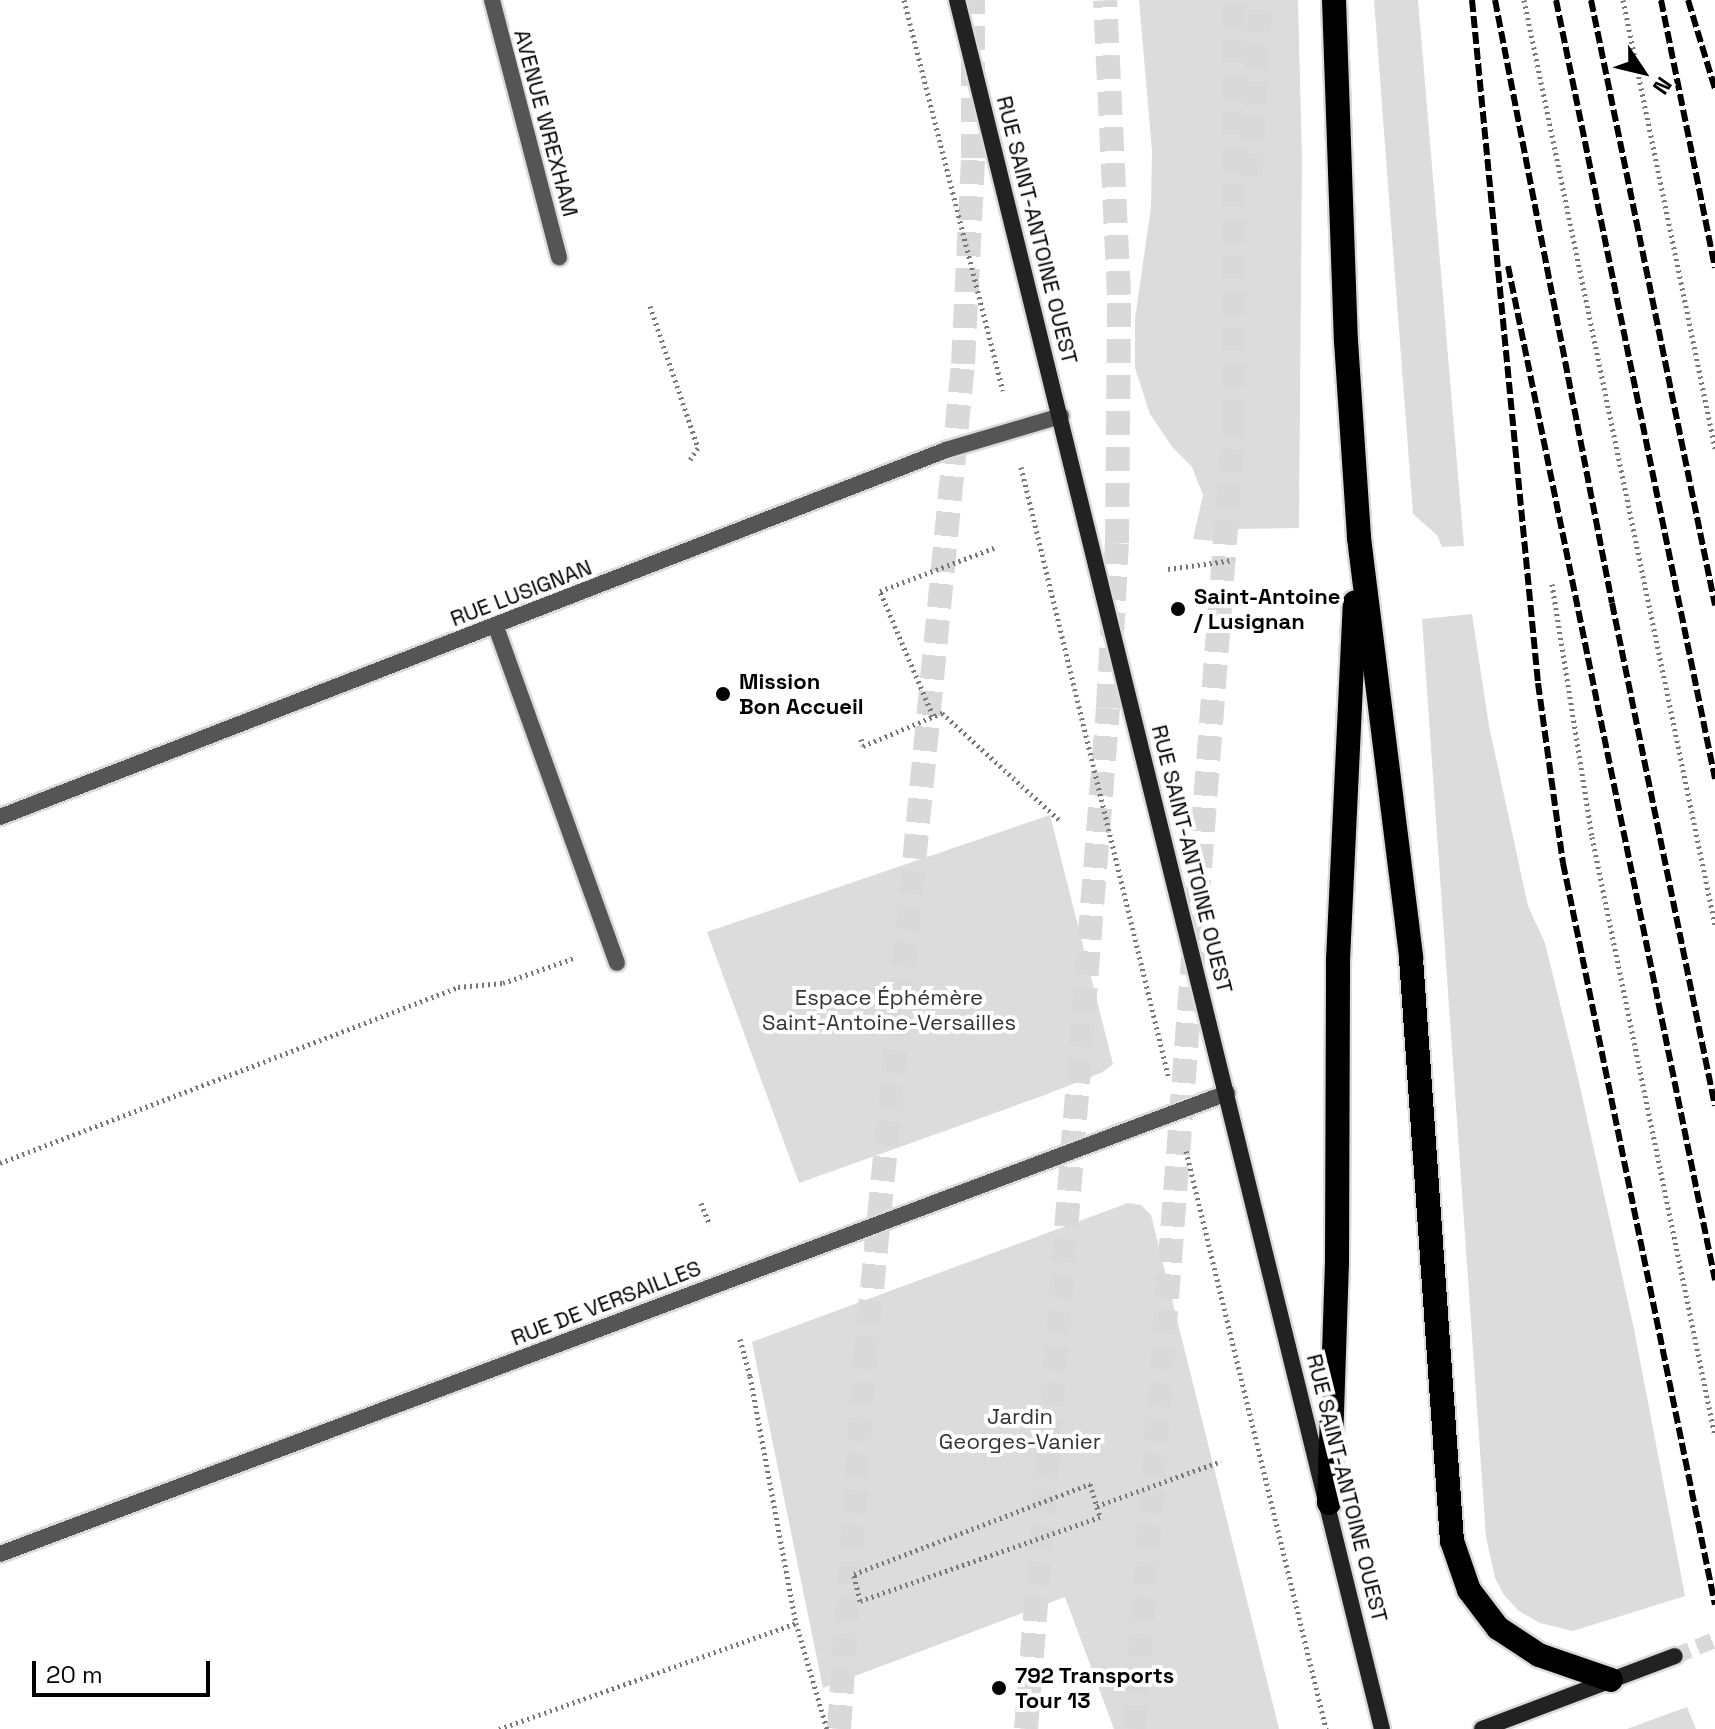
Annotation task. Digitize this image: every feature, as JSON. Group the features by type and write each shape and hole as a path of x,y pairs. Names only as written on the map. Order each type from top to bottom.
{"highway":[{"path":"1334,0 1346,341 1359,538 1411,958 1452,1541 1469,1590 1498,1628 1539,1655 1611,1680"},
{"path":"1329,1503 1337,1263 1338,960 1359,538"}],"main road":[{"name":"RUE SAINT-ANTOINE OUEST","path":"957,0 1329,1503 1382,1729"},
{"path":"1482,1729 1675,1656"}],"street":[{"name":"AVENUE WREXHAM","path":"492,0 559,257"},
{"name":"RUE LUSIGNAN","path":"0,817 946,450 1061,416"},
{"path":"496,627 617,963"},
{"name":"RUE DE VERSAILLES","path":"0,1554 1227,1093"}],"path":[{"path":"904,0 1005,400"},
{"path":"1524,0 1715,925"},
{"path":"1623,0 1715,450"},
{"path":"650,306 698,448 690,460"},
{"path":"1022,468 1164,1060"},
{"path":"933,716 880,591 994,548"},
{"path":"1168,569 1233,560"},
{"path":"1552,584 1592,837 1715,1436"},
{"path":"861,739 863,746 942,713 1059,820"},
{"path":"0,1163 458,987 503,983 583,954"},
{"path":"1189,1162 1326,1729"},
{"path":"701,1203 710,1225"},
{"path":"740,1339 750,1376 796,1623 827,1729"},
{"path":"1097,1506 1221,1461"},
{"path":"1090,1484 1097,1506 1100,1517 860,1601 854,1574 1090,1484"},
{"path":"499,1729 796,1623"}],"green space":[{"path":"1139,0 1298,0 1302,159 1299,528 1233,529 1233,543 1193,539 1203,495 1192,467 1173,448 1150,414 1135,368 1135,319 1151,207 1152,151"},
{"path":"1374,0 1418,0 1464,546 1442,547 1437,535 1413,514"},
{"path":"1472,614 1489,726 1528,906 1545,943 1576,1069 1634,1329 1685,1596 1573,1631 1540,1623 1519,1611 1504,1595 1495,1578 1486,1537 1422,619"},
{"name":"Espace Éphémère Saint-Antoine-Versailles","path":"1050,815 1113,1064 1103,1072 1045,1095 799,1183 707,932"},
{"name":"Jardin Georges-Vanier","path":"1128,1203 1141,1205 1151,1215 1279,1729 1114,1729 1065,1597 823,1688 752,1342"},
{"path":"1687,1707 1696,1729 1627,1729"}],"tunnel":[{"path":"839,1729 865,1360 963,364 973,158 973,0"},
{"path":"1026,1729 1108,708 1117,543 1119,295 1105,0"},
{"path":"1134,1729 1234,423 1234,0"},
{"path":"1250,177 1261,0"},
{"path":"1675,1656 1715,1640"}],"railway":[{"path":"1472,0 1538,683 1563,863 1715,1605"},
{"path":"1495,0 1612,603 1715,1106"},
{"path":"1556,0 1715,779"},
{"path":"1591,0 1715,605"},
{"path":"1661,0 1715,268"},
{"path":"1688,0 1715,89"},
{"path":"1508,266 1715,1280"}],"place":[{"name":"Saint-Antoine / Lusignan","path":"1178,609"},
{"name":"Mission Bon Accueil","path":"723,694"},
{"name":"792 Transports Tour 13","path":"999,1688"}]}
